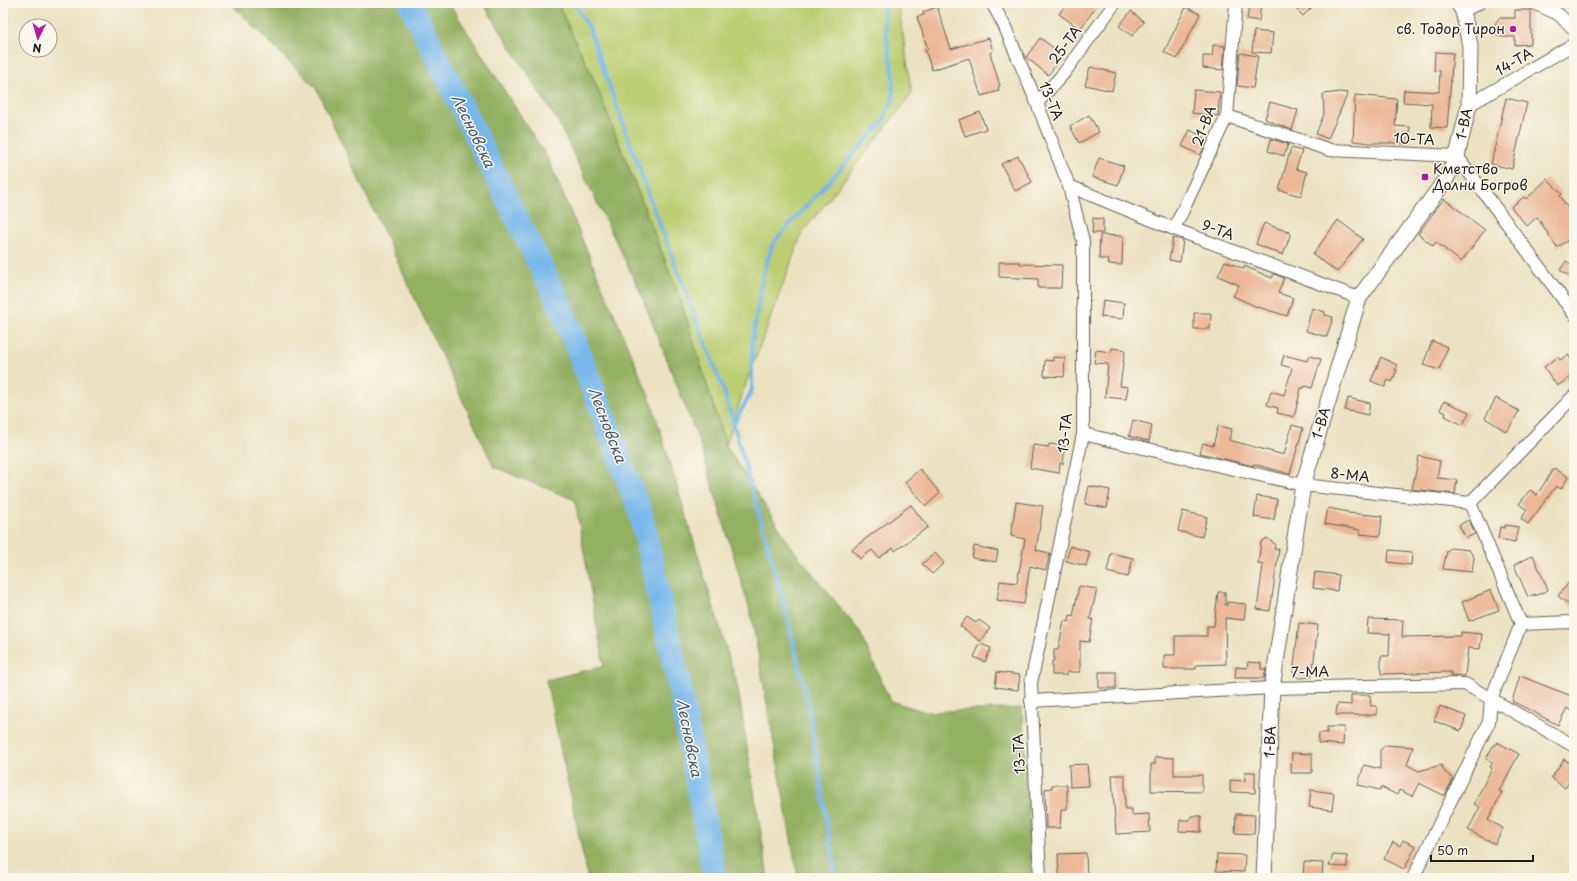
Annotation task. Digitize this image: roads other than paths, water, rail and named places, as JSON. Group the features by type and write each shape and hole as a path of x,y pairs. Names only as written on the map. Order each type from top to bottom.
{"street":[{"name":"13-ТА","path":"992,3 1004,25 1037,103 1069,186 1083,241 1083,434 1031,683 1040,878"},
{"name":"25-ТА","path":"1037,103 1064,73 1115,3"},
{"name":"21-ВА","path":"1174,229 1227,116 1236,3"},
{"path":"1460,7 1479,3"},
{"path":"1534,3 1558,14 1574,29"},
{"name":"1-ВА","path":"1264,878 1272,688 1303,485 1359,298 1446,179 1457,156 1468,105 1470,46 1460,7"},
{"name":"14-ТА","path":"1468,105 1574,44"},
{"name":"10-ТА","path":"1227,116 1330,150 1457,156"},
{"path":"1457,156 1574,314"},
{"name":"9-ТА","path":"1069,186 1174,229 1359,298"},
{"path":"1413,878 1489,722 1491,699 1520,624 1470,503 1574,396"},
{"name":"8-МА","path":"1083,434 1303,485 1470,503"},
{"path":"1520,624 1574,621"},
{"name":"7-МА","path":"1031,701 1272,688 1465,684 1574,746"}],"waterway":[{"name":"Лесновска","path":"410,3 564,313 641,514 680,689 715,878"},
{"path":"574,3 588,26 652,204 725,394 784,603 808,703 836,878"},
{"path":"734,424 752,390 752,344 763,274 773,243 883,122 893,99 893,74 885,29 883,3"}],"place":[{"name":"св. Тодор Тирон","path":"1513,29"},
{"name":"Кметство Долни Богров","path":"1425,177"}]}
